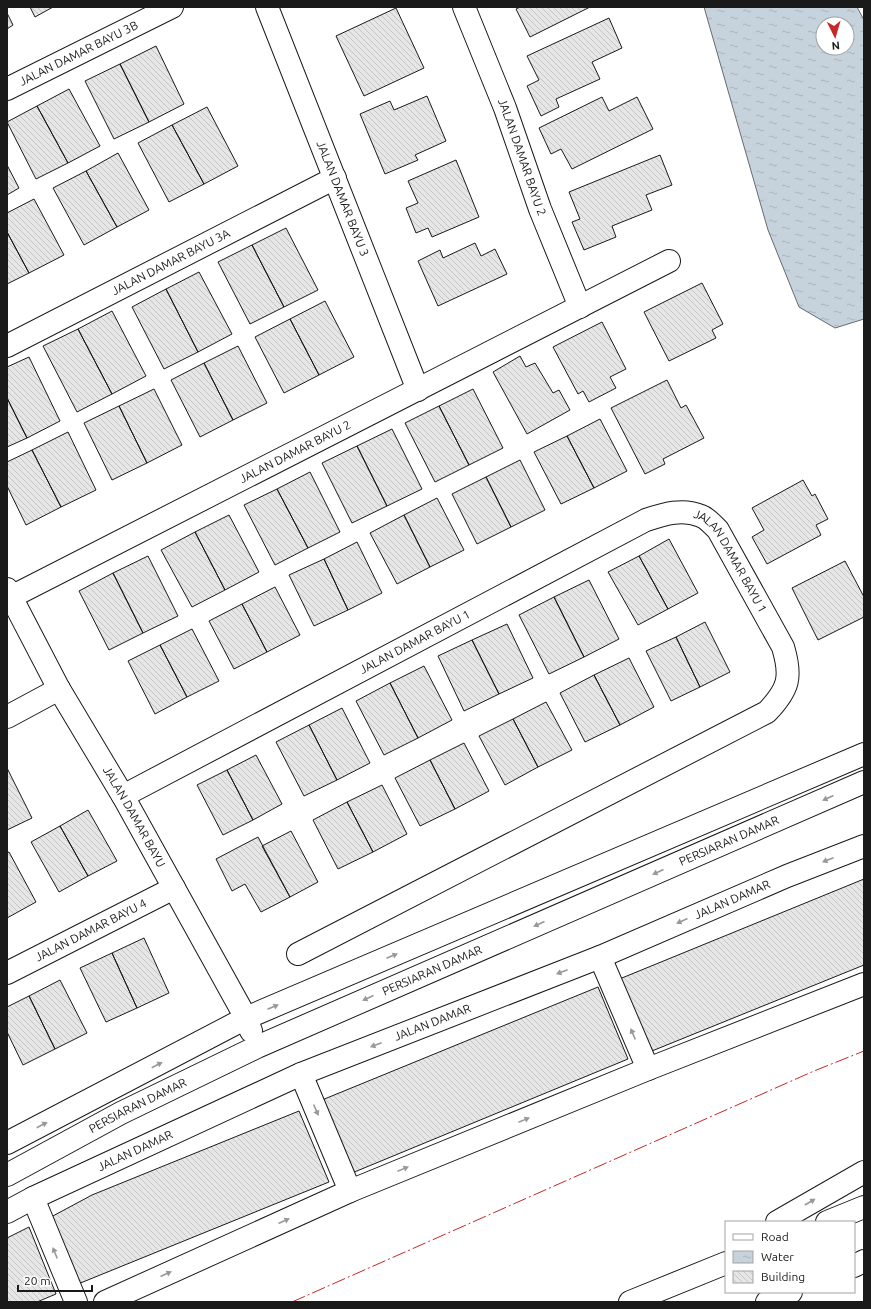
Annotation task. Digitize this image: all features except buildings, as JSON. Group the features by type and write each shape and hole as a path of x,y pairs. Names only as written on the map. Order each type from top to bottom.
{"street":[{"name":"JALAN DAMAR BAYU 3B","path":"7,88 172,7"},
{"name":"JALAN DAMAR BAYU 3","path":"267,7 418,390"},
{"name":"JALAN DAMAR BAYU 2","path":"464,7 505,108 540,209 580,307"},
{"name":"JALAN DAMAR BAYU 3A","path":"7,346 335,178"},
{"name":"JALAN DAMAR BAYU 2","path":"9,593 418,390 669,261"},
{"name":"JALAN DAMAR BAYU 1","path":"123,796 646,520 668,513 687,512 702,516 718,530 783,647 788,664 787,682 780,698 767,712 298,954"},
{"name":"JALAN DAMAR BAYU","path":"9,593 60,689 123,796 246,1018 257,1047"},
{"path":"7,717 60,689"},
{"path":"7,1143 246,1018 864,754"},
{"name":"PERSIARAN DAMAR","path":"7,1175 121,1113 257,1047 864,782"},
{"name":"JALAN DAMAR","path":"7,1212 32,1198 301,1074 600,957 787,876 864,846"},
{"name":"JALAN DAMAR BAYU 4","path":"7,973 174,888"},
{"path":"600,957 648,1069"},
{"path":"104,1302 350,1191 648,1069 864,984"},
{"path":"301,1074 350,1191"},
{"path":"778,1221 864,1172"},
{"path":"32,1198 76,1302"},
{"path":"829,1221 864,1207"},
{"path":"664,1288 725,1252"},
{"path":"855,1266 864,1261"},
{"path":"630,1302 725,1263"},
{"path":"767,1302 789,1293"}],"water":[{"path":"704,7 857,7 864,20 864,319 835,328 799,307 768,230"}],"power":[{"path":"292,1302 814,1071 864,1051"}]}
